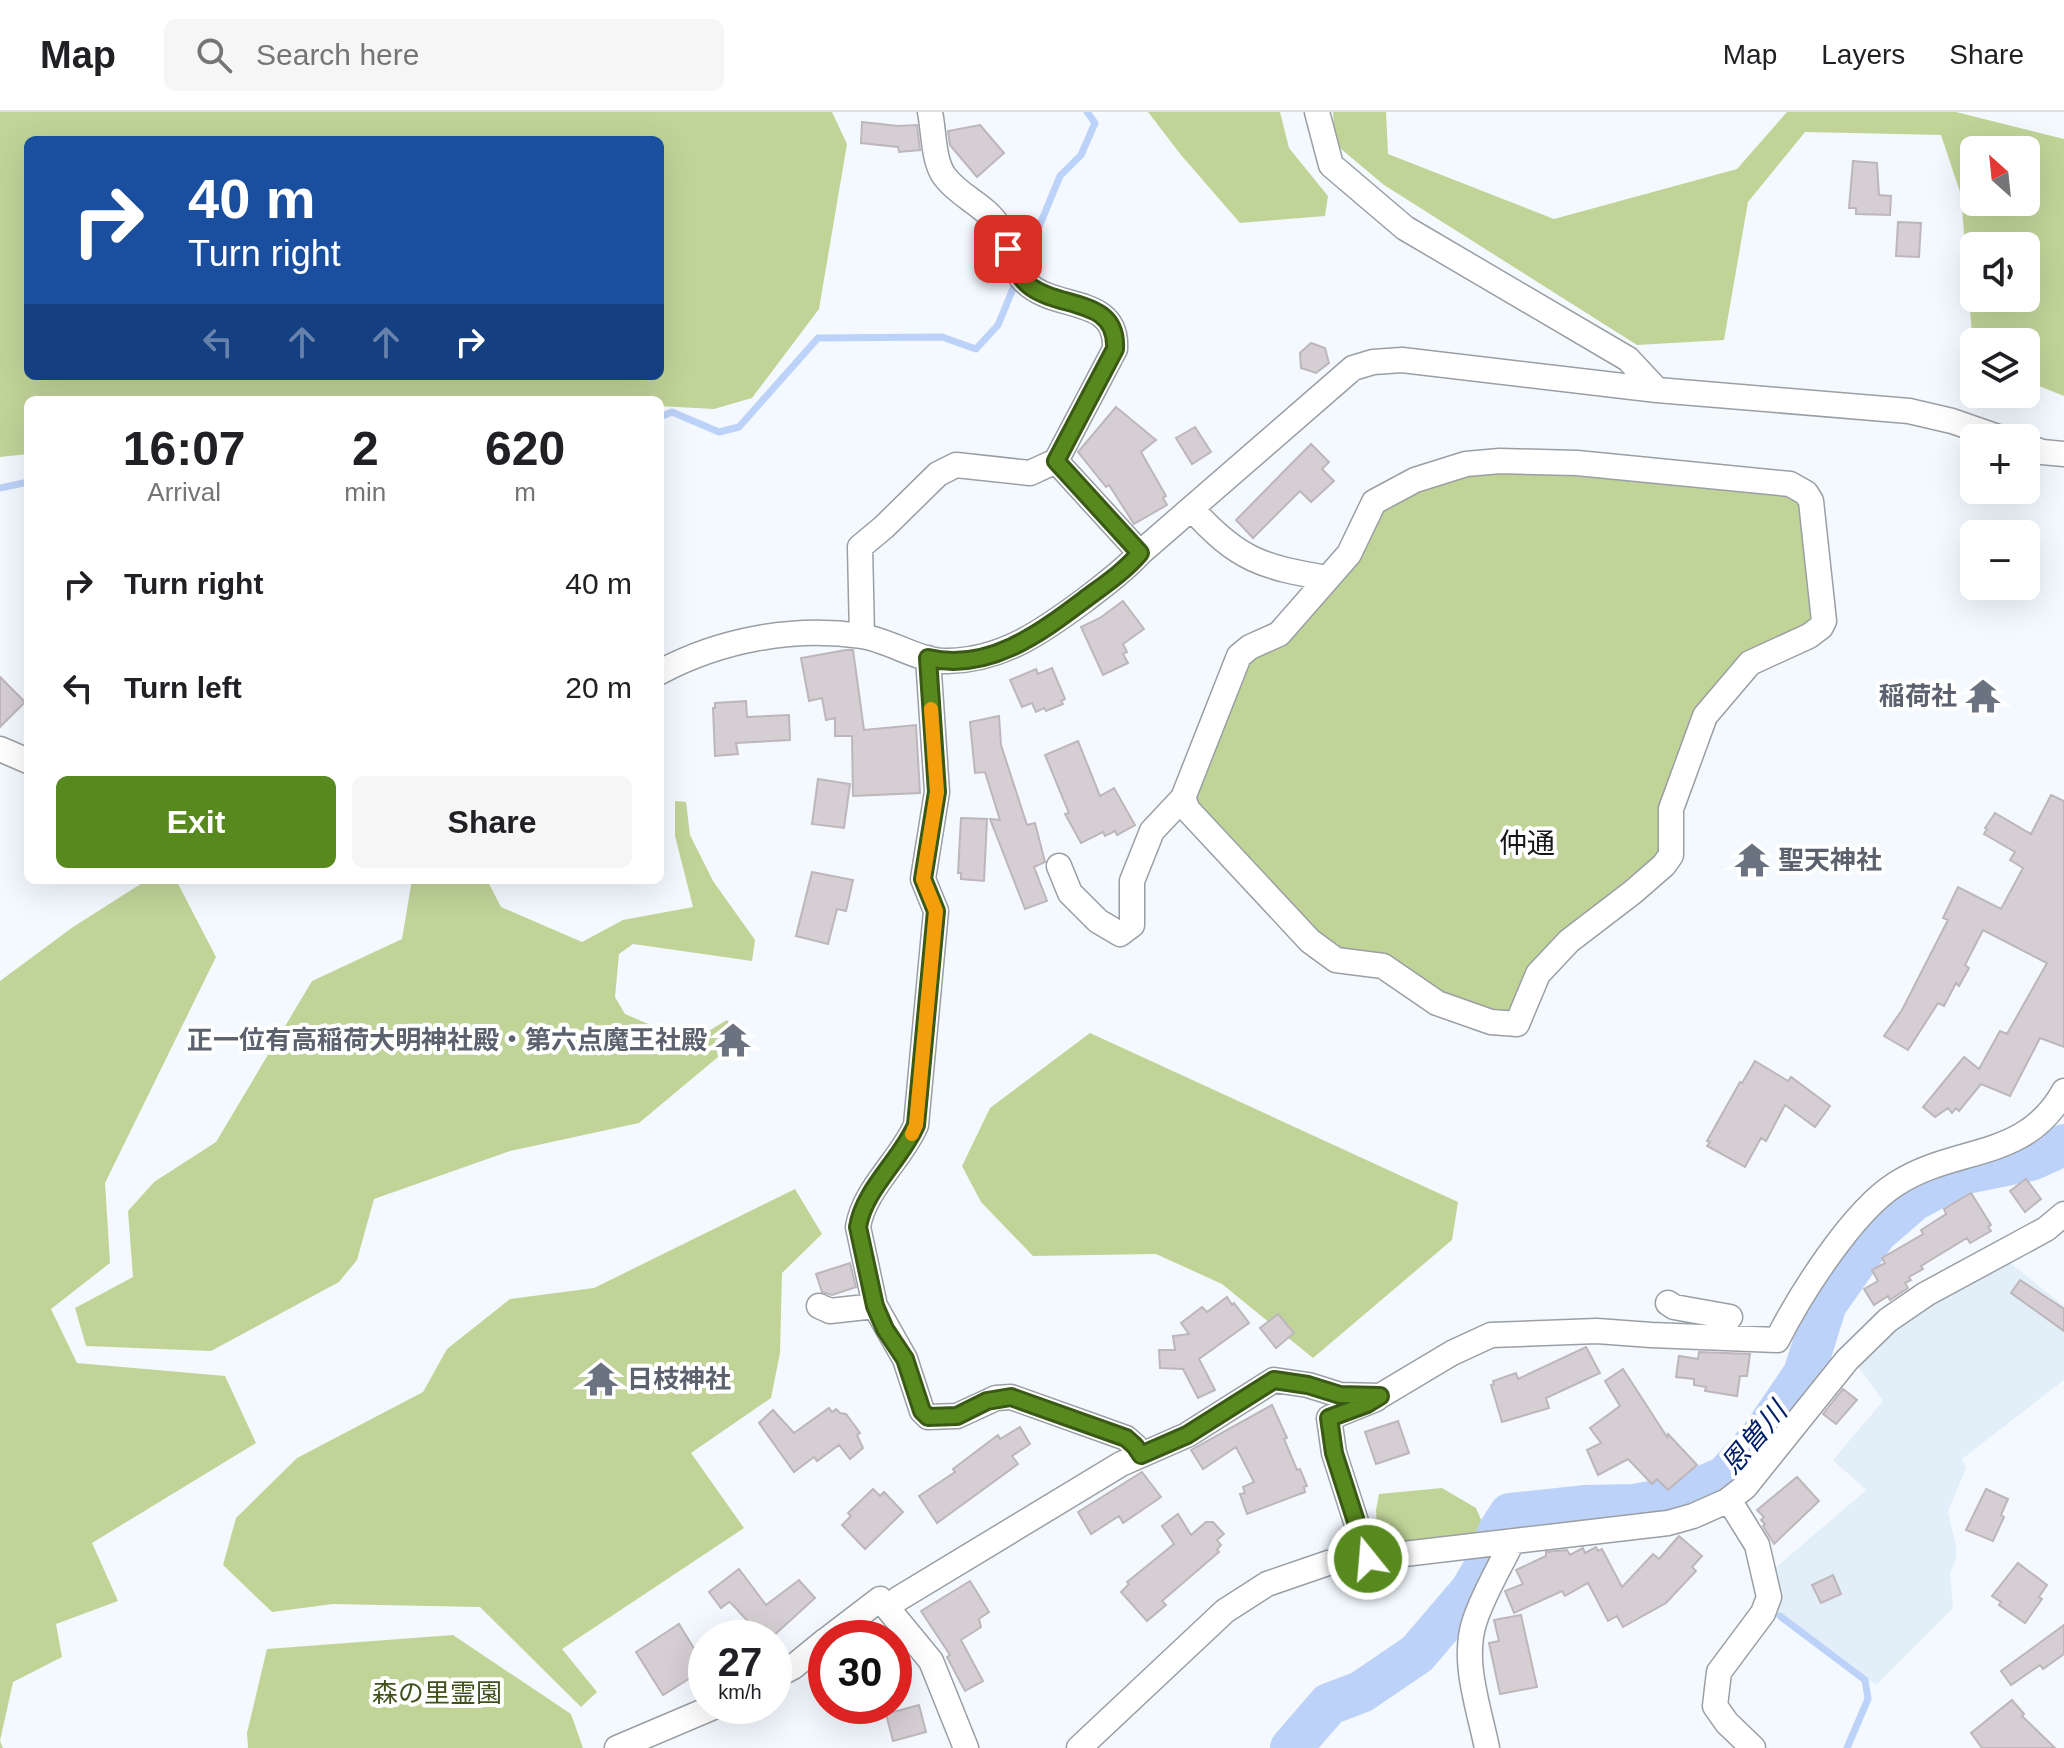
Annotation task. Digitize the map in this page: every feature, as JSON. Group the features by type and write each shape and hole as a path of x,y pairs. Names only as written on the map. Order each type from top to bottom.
{"street":[{"path":"862,636 860,547 938,474 956,465 1030,473 1056,461 1115,349 1116,338 1102,314 1040,292 1022,278 998,226 955,188 940,169 930,112"},
{"path":"1317,112 1331,165 1405,228 1628,359 1657,390"},
{"path":"664,670 723,644 794,633 862,636 946,662 1000,652 1038,635 1127,568 1140,553 1353,368 1373,362 1402,360 1657,390 1909,411 1961,424"},
{"path":"2040,451 2064,454"},
{"path":"1056,461 1140,553"},
{"path":"1059,866 1070,893 1098,921 1120,934 1132,925 1132,881 1152,831 1183,798 1239,656 1250,647 1279,634 1349,554 1374,502 1415,480 1466,464 1500,461 1577,463 1790,484 1806,493 1811,501 1824,621 1821,627 1809,636 1750,663 1705,716 1671,809 1671,855 1633,892 1569,941 1538,974 1520,1031 1437,1003 1383,966 1336,960 1299,930 1188,810 1183,798"},
{"path":"1192,509 1243,555 1277,569 1327,578"},
{"path":"928,658 937,792 923,879 936,911 916,1125 871,1195 858,1227 875,1306 885,1329 905,1359 922,1411 928,1417 957,1416 987,1401 1011,1397 1126,1438 1141,1455"},
{"path":"0,749 24,759"},
{"path":"1368,1559 1334,1453 1329,1418 1367,1404 1452,1353 1491,1335 1597,1331 1777,1340 1798,1300 1871,1202 1898,1182 1932,1166 2011,1142 2035,1128 2064,1091"},
{"path":"1079,1748 1225,1611 1267,1584 1328,1563 1668,1523 1729,1500 1760,1471 1847,1360 1888,1320 1926,1294 2046,1229 2064,1214"},
{"path":"1668,1303 1674,1307 1730,1317"},
{"path":"819,1306 830,1311 875,1306"},
{"path":"889,1608 898,1599 1121,1464 1187,1435 1274,1380 1308,1385 1340,1395 1380,1396"},
{"path":"1729,1500 1757,1545 1769,1597 1763,1613 1719,1672 1715,1706 1727,1723 1753,1748"},
{"path":"1487,1748 1474,1685 1471,1637 1499,1543"},
{"path":"852,1620 880,1599 889,1608 931,1661 966,1748"},
{"path":"792,1668 808,1655"},
{"path":"617,1748 667,1738 688,1724"}],"shaded area":[{"path":"2009,1262 2064,1306 2064,1380 1962,1459 1966,1468 1948,1512 1956,1546 1956,1559 1950,1573 1953,1608 1876,1685 1774,1610 1774,1569 1866,1490 1833,1460 1883,1401 1857,1365 1913,1314"}],"green space":[{"path":"0,112 832,112 847,144 819,309 752,398 714,409 664,406 664,396 24,396 24,454 0,457"},
{"path":"1148,112 1280,112 1289,148 1328,196 1325,216 1240,223"},
{"path":"1333,112 1386,112 1388,154 1554,219 1737,169 1787,112 1956,112 2064,139 2064,396 2040,387 2040,328 1971,328 1970,312 2040,312 2040,232 1964,232 1963,216 2040,216 2040,136 1960,136 1960,192 1941,135 1805,132 1748,202 1724,340 1637,345 1384,185 1335,144"},
{"path":"1488,471 1782,488 1797,493 1807,512 1819,621 1700,709 1660,859 1506,1017 1448,998 1338,952 1292,913 1198,803 1193,792 1249,661 1377,511 1444,481"},
{"path":"675,801 686,802 690,835 713,881 755,940 752,961 633,944 619,954 615,997 625,1014 690,1042 727,1020 731,1026 715,1041 718,1057 639,1123 510,1151 374,1199 357,1260 339,1282 211,1351 86,1346 75,1308 133,1277 128,1211 154,1182 216,1142 312,981 402,939 411,884 489,884 501,907 582,942 623,920 693,907 675,836"},
{"path":"141,884 178,884 216,957 105,1183 110,1263 51,1309 77,1363 225,1376 256,1443 92,1543 118,1601 56,1624 62,1657 13,1682 0,1741 0,981 73,927"},
{"path":"1090,1033 1458,1202 1452,1240 1313,1358 1222,1284 1156,1254 1033,1256 981,1202 962,1166 990,1108"},
{"path":"795,1189 822,1234 782,1273 780,1353 771,1398 691,1453 744,1528 562,1649 597,1692 581,1707 480,1607 333,1604 272,1612 223,1565 236,1518 297,1458 423,1392 447,1349 510,1299 594,1288"},
{"path":"1442,1488 1476,1508 1487,1533 1378,1544 1376,1510 1379,1494"},
{"name":"森の里霊園","path":"453,1635 571,1714 583,1748 248,1748 247,1733 267,1649"}],"building":[{"path":"862,122 917,125 920,150 899,152 898,147 861,143"},
{"path":"980,125 1004,153 977,177 950,145 948,131"},
{"path":"1853,161 1877,163 1879,195 1891,196 1890,215 1856,214 1856,208 1849,208"},
{"path":"1898,222 1921,223 1919,257 1896,256"},
{"path":"1311,343 1325,348 1329,363 1316,373 1301,368 1300,353"},
{"path":"1116,407 1156,440 1141,452 1166,496 1163,498 1167,505 1134,524 1109,485 1106,487 1078,452"},
{"path":"1195,427 1211,452 1192,464 1176,438"},
{"path":"1311,444 1329,462 1322,469 1334,481 1311,502 1300,491 1253,538 1236,520"},
{"path":"1123,601 1144,629 1123,644 1127,652 1123,654 1128,663 1103,675 1081,627"},
{"path":"853,650 864,730 916,725 920,793 853,796 852,736 835,736 835,718 826,720 822,698 809,701 801,658"},
{"path":"1052,668 1065,699 1061,701 1063,704 1036,712 1032,703 1022,707 1010,680 1036,669 1038,674"},
{"path":"0,677 24,703 0,727"},
{"path":"746,701 747,717 789,715 790,740 736,743 738,754 715,756 715,703"},
{"path":"999,716 1001,745 1027,825 1035,823 1045,862 1034,867 1047,901 1025,909 990,819 1000,820 985,772 975,773 970,722"},
{"path":"1078,741 1100,796 1114,788 1135,825 1117,835 1115,831 1105,836 1103,832 1081,843 1065,814 1069,813 1045,755"},
{"path":"818,779 850,784 844,828 812,824"},
{"path":"2051,795 2064,801 2064,1047 2040,1038 2010,1096 1981,1084 1959,1111 1956,1108 1952,1113 1948,1108 1935,1117 1923,1107 1964,1057 1979,1069 2000,1031 2007,1034 2047,963 1983,930 1965,965 1969,968 1959,986 1956,983 1944,1006 1938,1003 1908,1050 1884,1036 1902,1010 1948,920 1943,918 1958,887 2001,909 2023,868 2010,860 2015,852 1984,834 1995,813 2031,834"},
{"path":"961,818 987,819 984,881 961,879 961,873 958,873"},
{"path":"812,872 853,880 846,911 837,909 828,944 796,936"},
{"path":"1755,1061 1788,1081 1791,1077 1830,1106 1815,1127 1785,1105 1766,1141 1761,1138 1745,1167 1707,1146 1710,1142 1707,1141"},
{"path":"2026,1179 2041,1199 2025,1212 2010,1191"},
{"path":"1971,1193 1991,1225 1988,1227 1991,1231 1970,1243 1967,1238 1921,1266 1923,1269 1905,1283 1908,1288 1890,1300 1888,1296 1874,1305 1864,1289 1878,1281 1872,1270 1885,1263 1882,1258 1923,1234 1921,1230 1946,1214 1944,1209"},
{"path":"850,1263 856,1287 832,1295 822,1292 816,1274"},
{"path":"2020,1280 2064,1309 2064,1331 2011,1293"},
{"path":"1227,1297 1249,1323 1199,1359 1215,1390 1198,1398 1183,1369 1160,1368 1159,1350 1175,1350 1173,1336 1189,1334 1181,1323 1202,1307 1207,1312"},
{"path":"1278,1314 1294,1333 1276,1348 1260,1328"},
{"path":"1586,1347 1600,1373 1546,1398 1549,1408 1502,1422 1491,1385 1493,1381 1516,1373 1518,1379"},
{"path":"1699,1352 1750,1354 1747,1376 1740,1376 1737,1396 1705,1391 1706,1387 1694,1385 1694,1379 1676,1377 1679,1356 1698,1359"},
{"name":"日枝神社","path":"604,1365 615,1382 598,1393 587,1376"},
{"path":"1623,1369 1667,1437 1668,1434 1697,1465 1668,1490 1657,1479 1652,1484 1628,1459 1598,1475 1587,1450 1601,1443 1590,1428 1620,1406 1605,1381"},
{"path":"1843,1389 1857,1400 1836,1424 1823,1414"},
{"path":"1272,1405 1297,1470 1300,1469 1307,1486 1304,1487 1305,1492 1247,1514 1240,1494 1245,1493 1243,1487 1254,1482 1236,1447 1203,1469 1191,1450"},
{"path":"829,1408 832,1412 836,1409 846,1414 860,1433 857,1435 863,1448 850,1459 839,1445 817,1461 814,1457 794,1472 759,1423 773,1410 794,1433"},
{"path":"1398,1421 1409,1453 1376,1464 1365,1432"},
{"path":"1020,1427 1030,1444 1012,1456 1018,1464 937,1523 919,1496 955,1472 953,1469 998,1435 1000,1439"},
{"path":"1142,1472 1161,1497 1123,1523 1119,1516 1091,1534 1078,1512"},
{"path":"1797,1477 1819,1501 1774,1544 1763,1526 1765,1524 1761,1520 1764,1517 1757,1510"},
{"path":"873,1489 880,1496 884,1492 903,1512 865,1549 842,1525 851,1516 848,1513"},
{"path":"1986,1489 2008,1499 1993,1541 1966,1530"},
{"path":"1178,1514 1191,1535 1206,1522 1213,1522 1224,1534 1217,1540 1221,1545 1217,1550 1219,1552 1162,1601 1166,1605 1147,1621 1121,1592 1129,1584 1127,1582 1174,1544 1162,1526"},
{"path":"1679,1536 1702,1556 1692,1567 1696,1571 1666,1603 1623,1627 1617,1616 1608,1621 1588,1583 1565,1596 1562,1591 1514,1613 1505,1591 1523,1584 1516,1570 1546,1556 1546,1552 1567,1550 1570,1555 1583,1548 1585,1553 1596,1547 1598,1551 1602,1549 1622,1587 1653,1554 1659,1559"},
{"path":"2018,1563 2047,1585 2039,1597 2042,1599 2025,1623 1999,1605 2001,1602 1992,1596"},
{"path":"739,1569 766,1605 799,1580 815,1598 791,1620 747,1620 729,1602 721,1608 709,1592"},
{"path":"1833,1575 1841,1594 1821,1603 1812,1585"},
{"path":"970,1581 989,1612 979,1619 981,1627 961,1640 983,1681 965,1691 947,1657 950,1655 921,1611"},
{"path":"1521,1615 1537,1687 1500,1694 1489,1643 1499,1641 1494,1620"},
{"path":"679,1624 688,1639 688,1679 663,1695 636,1652"},
{"path":"2064,1625 2064,1654 2043,1669 2040,1665 2011,1685 2001,1671"},
{"path":"2012,1700 2024,1714 2022,1716 2055,1748 1982,1748 1971,1733"},
{"path":"919,1705 926,1732 893,1741 889,1724 912,1724 912,1707"}],"waterway":[{"path":"1022,268 1060,176 1081,155 1095,123 1087,112"},
{"path":"664,415 672,412 719,432 739,427 818,338 942,337 976,349 998,325 1017,279"},
{"path":"0,488 24,483"},
{"name":"恩曽川","path":"1291,1748 1329,1704 1361,1692 1417,1654 1470,1592 1510,1514 1586,1506 1634,1505 1679,1497 1725,1477 1761,1437 1804,1374 1826,1304 1876,1233 1914,1200 1962,1174 2031,1160 2064,1145"},
{"path":"1780,1616 1865,1680 1868,1699 1847,1748"}],"slow traffic":[{"path":"912,1134 916,1125 936,911 923,879 937,792 931,709"}],"place":[{"name":"稲荷社","path":"1983,696"},
{"name":"聖天神社","path":"1752,860"},
{"name":"正一位有高稲荷大明神社殿・第六点魔王社殿","path":"733,1040"},
{"name":"日枝神社","path":"601,1379"}],"district":[{"name":"仲通","path":"1527,843"}],"route":[{"path":"1008,249 1016,271 1027,285 1102,314 1114,330 1115,349 1056,461 1140,553 1127,568 1038,635 983,657 946,662 928,658 937,792 923,879 936,911 916,1125 871,1195 858,1227 875,1306 885,1329 905,1359 922,1411 928,1417 957,1416 987,1401 1011,1397 1126,1438 1141,1455 1187,1435 1266,1382 1274,1380 1308,1385 1340,1395 1380,1396 1329,1418 1334,1453 1368,1559"}]}
